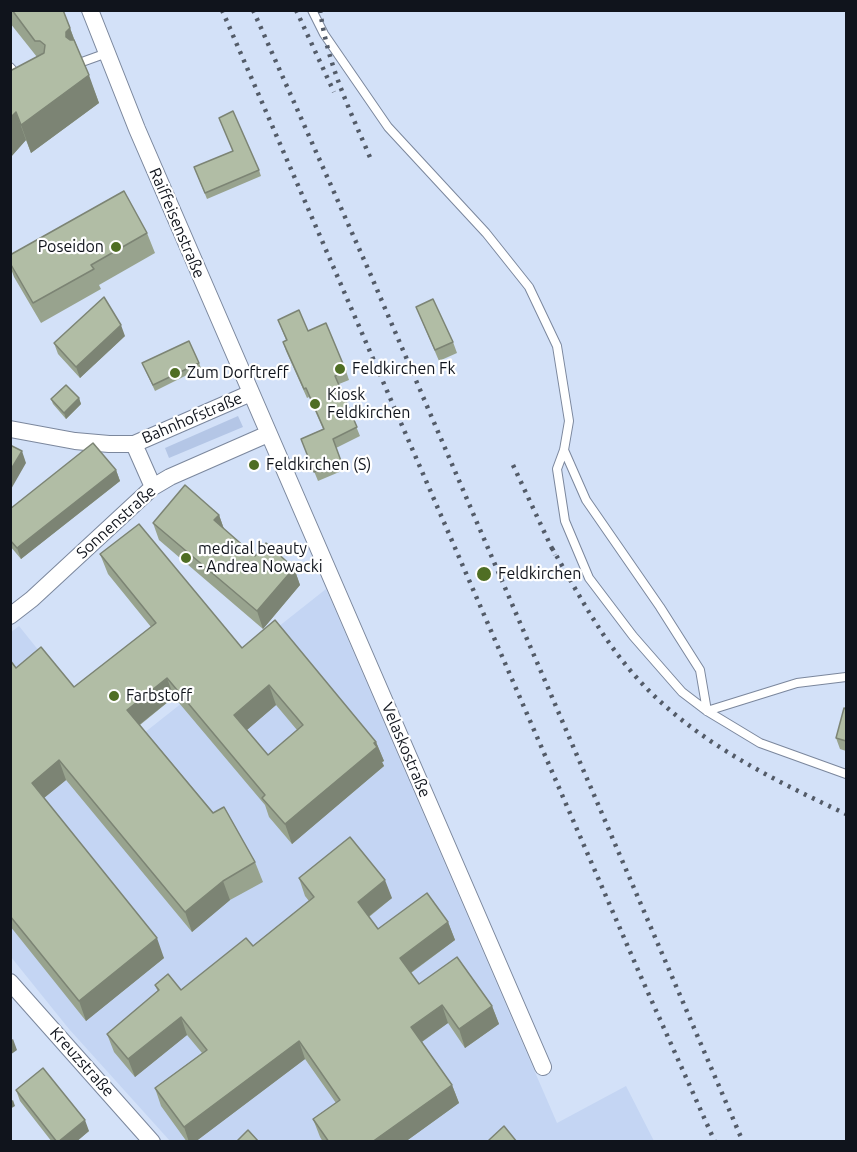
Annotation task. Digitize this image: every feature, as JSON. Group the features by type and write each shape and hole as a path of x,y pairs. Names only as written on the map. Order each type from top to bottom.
{"street":[{"name":"Raiffeisenstraße","path":"90,10 141,139 268,434"},
{"name":"Bahnhofstraße","path":"10,429 75,441 134,444 251,393"},
{"name":"Sonnenstraße","path":"10,616 32,599 153,488 170,477 268,434"},
{"name":"Velaskostraße","path":"268,434 543,1067"},
{"name":"Bahnhofstraße","path":"134,444 153,488"},
{"name":"Kreuzstraße","path":"10,982 152,1142"}],"lane":[{"path":"312,10 324,34 388,127 486,233 529,287 557,346 569,421 564,450 557,469 565,521 589,578 640,644 682,692 707,711 760,743 846,774"},
{"path":"82,62 107,53"},
{"path":"10,68 26,84"},
{"path":"564,450 586,500 660,607 700,670 707,711"},
{"path":"707,711 798,683 846,677"}],"shaded area":[{"path":"238,416 243,427 169,458 165,448"},
{"path":"326,589 557,1123 626,1086 654,1141 170,1141 69,1029 11,957 10,633 19,626 120,752"}],"building":[{"path":"12,10 63,10 70,28 66,32 66,37 74,40 89,75 21,125 16,112 10,118 10,71 44,53 45,45 40,41 35,41"},
{"path":"233,111 259,170 205,193 194,167 233,151 219,118"},
{"path":"124,191 147,233 91,265 94,269 33,303 10,263 10,255"},
{"path":"104,297 121,325 76,367 54,343"},
{"path":"433,299 453,342 435,350 416,307"},
{"path":"299,310 308,331 326,323 346,371 335,376 357,427 333,439 341,461 314,472 301,439 324,429 283,342 287,340 278,320"},
{"path":"189,341 199,363 153,385 142,363"},
{"path":"66,385 79,398 64,413 51,399"},
{"path":"93,443 116,470 17,548 10,540 10,509"},
{"path":"10,445 22,451 10,471"},
{"path":"185,485 219,515 214,520 255,556 266,543 294,568 257,611 153,523"},
{"path":"139,524 242,648 275,620 376,742 374,743 377,747 285,824 262,798 265,795 167,678 127,710 213,813 224,807 255,862 223,881 185,912 59,760 32,783 157,938 79,1001 10,916 10,660 16,668 41,647 74,687 156,623 100,554","holes":["269,685 303,725 268,755 234,715"]},
{"path":"844,708 846,709 846,741 836,738"},
{"path":"350,837 385,880 358,902 378,929 427,893 448,922 400,958 419,984 457,957 492,1006 459,1029 442,1005 411,1027 452,1085 372,1142 329,1142 313,1119 340,1100 299,1041 184,1127 155,1088 207,1050 181,1017 128,1059 107,1034 159,990 155,985 168,974 181,990 246,938 253,946 314,897 299,878"},
{"path":"43,1068 85,1120 58,1142 16,1090"},
{"path":"504,1126 517,1142 491,1142 489,1140"},
{"path":"248,1130 259,1142 236,1142"}],"railway":[{"path":"222,10 641,977 715,1142"},
{"path":"253,10 369,271 743,1142"},
{"path":"296,10 334,92"},
{"path":"320,10 334,69 372,162"},
{"path":"513,465 555,555"},
{"path":"552,548 614,650 648,689 672,712 699,733 756,769 846,814"}],"place":[{"name":"Poseidon","path":"116,247"},
{"name":"Feldkirchen Fk","path":"340,369"},
{"name":"Zum Dorftreff","path":"175,373"},
{"name":"Kiosk Feldkirchen","path":"315,404"},
{"name":"Feldkirchen (S)","path":"254,465"},
{"name":"medical beauty - Andrea Nowacki","path":"186,558"},
{"name":"Feldkirchen","path":"484,574"},
{"name":"Farbstoff","path":"114,696"}]}
